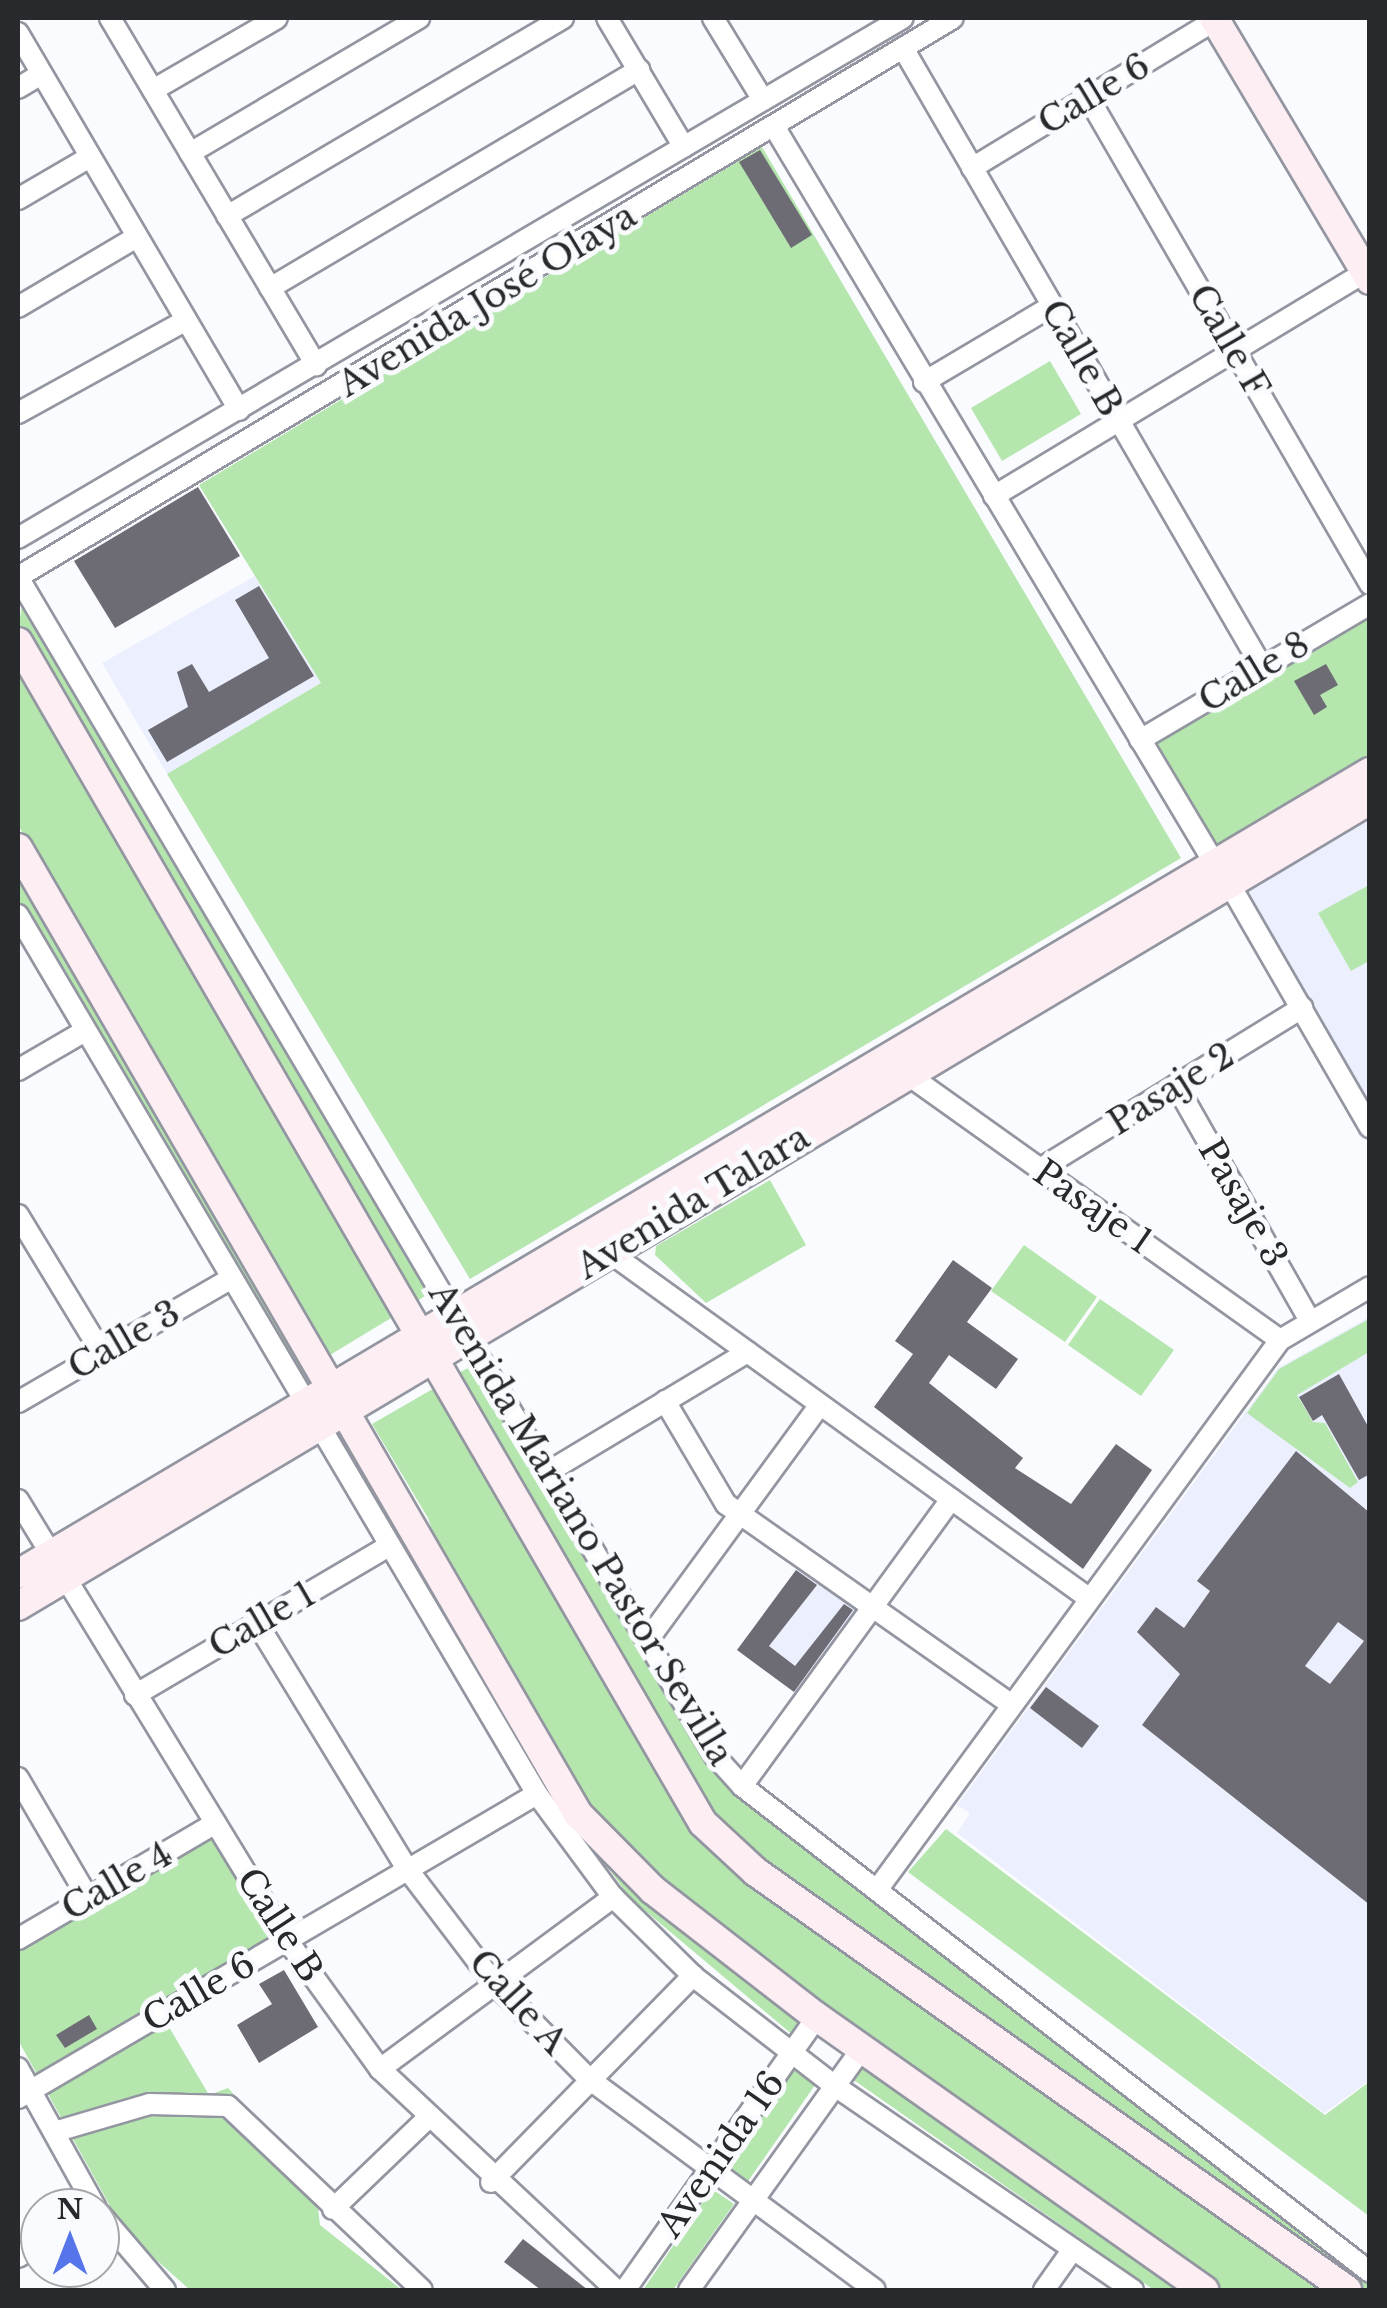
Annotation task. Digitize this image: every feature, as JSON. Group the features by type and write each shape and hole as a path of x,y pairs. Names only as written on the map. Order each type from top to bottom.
{"main road":[{"path":"1221,18 1368,267"},
{"name":"Avenida Mariano Pastor Sevilla","path":"18,642 430,1345 689,1803 726,1848 1346,2290"},
{"name":"Avenida Talara","path":"459,1327 609,1252 906,1074 1222,874 1370,772"},
{"name":"Avenida Talara","path":"18,1606 56,1566 310,1413 1222,874 1370,800"},
{"path":"18,848 340,1396 578,1814 653,1890 817,2017 1204,2290"},
{"name":"Avenida Talara","path":"18,1574 56,1566"}],"street":[{"path":"153,90 277,18"},
{"path":"190,152 419,18"},
{"path":"227,216 562,18"},
{"path":"607,18 684,146"},
{"path":"714,18 763,100"},
{"name":"Avenida José Olaya","path":"18,577 775,128 953,18"},
{"name":"Calle 6","path":"972,168 1221,18"},
{"path":"120,21 153,90 316,365"},
{"name":"Avenida José Olaya","path":"18,538 763,100 890,21"},
{"path":"18,33 239,410"},
{"name":"Calle B","path":"903,48 1262,668"},
{"path":"270,288 638,70"},
{"path":"18,88 41,74"},
{"name":"Calle F","path":"1088,98 1370,584"},
{"path":"775,128 1370,1126"},
{"path":"18,199 90,157"},
{"path":"583,206 599,233"},
{"path":"18,307 136,238"},
{"path":"994,496 1368,267"},
{"path":"924,382 1052,306"},
{"path":"18,413 186,321"},
{"name":"Avenida Mariano Pastor Sevilla","path":"18,577 459,1327 647,1640 742,1786 1370,2272"},
{"name":"Calle 8","path":"1140,740 1370,604"},
{"path":"18,915 537,1794 613,1898 694,1976 835,2086 1133,2290"},
{"name":"Pasaje 2","path":"1040,1170 1302,1008"},
{"path":"18,1070 85,1031"},
{"name":"Pasaje 1","path":"906,1074 1280,1340"},
{"name":"Pasaje 3","path":"1176,1085 1310,1321"},
{"path":"18,1215 102,1353"},
{"path":"609,1252 1086,1598"},
{"name":"Calle 3","path":"18,1402 230,1279"},
{"path":"877,1890 1008,1702 1280,1340 1370,1287"},
{"path":"548,1472 748,1352"},
{"path":"665,1402 726,1504 1008,1702"},
{"path":"647,1640 743,1516 820,1405"},
{"path":"742,1786 951,1499"},
{"name":"Calle B","path":"18,1500 287,1940 380,2069 491,2182 616,2290"},
{"name":"Calle 1","path":"135,1695 389,1546"},
{"name":"Calle A","path":"257,1623 408,1870 494,1982 589,2079 708,2172 873,2290"},
{"path":"18,1778 88,1898"},
{"name":"Calle 6","path":"24,2094 537,1794"},
{"name":"Calle 4","path":"18,1939 216,1824"},
{"path":"380,2069 613,1898"},
{"path":"491,2182 694,1976"},
{"name":"Avenida 16","path":"625,2290 817,2017"},
{"name":"Avenida 16","path":"689,2290 861,2050"},
{"path":"18,2068 24,2094 54,2132 85,2188"},
{"path":"54,2132 150,2104 205,2100 267,2138 334,2208 422,2290"},
{"path":"334,2208 427,2118"},
{"path":"120,2237 165,2290"},
{"path":"1044,2290 1073,2249"}],"shaded area":[{"path":"255,576 321,683 167,774 102,663"},
{"path":"1369,818 1369,1107 1249,900 1250,888"},
{"path":"1369,1317 1369,2081 1324,2113 957,1833 970,1813 957,1805 1278,1368"},
{"path":"798,1567 863,1615 802,1697 737,1650"}],"green space":[{"path":"762,147 1181,858 470,1279 167,774 321,683 199,485"},
{"path":"1050,361 1081,414 1002,461 971,408"},
{"path":"23,600 433,1291 414,1303 18,629"},
{"path":"1369,614 1369,758 1216,849 1153,743"},
{"path":"18,670 396,1315 330,1355 18,825"},
{"path":"18,870 311,1365 296,1375 18,900"},
{"path":"1369,885 1369,961 1351,971 1318,913"},
{"path":"770,1180 806,1245 706,1303 655,1255 656,1246"},
{"path":"1024,1245 1097,1297 1065,1342 991,1291"},
{"path":"1100,1299 1174,1350 1141,1396 1068,1345"},
{"path":"1369,1319 1369,1352 1297,1395 1313,1422 1325,1423 1358,1482 1350,1488 1247,1413 1279,1369"},
{"path":"475,1364 650,1665 791,1834 1369,2281 1369,2290 1354,2290 764,1867 696,1790 457,1374"},
{"path":"438,1386 737,1868 1324,2290 1222,2290 821,2004 621,1845 568,1779 448,1578 428,1518 372,1424"},
{"path":"513,1736 606,1855 808,2020 794,2036 630,1898"},
{"path":"946,1829 1325,2115 1369,2082 1369,2216 908,1872"},
{"path":"210,1837 275,1940 159,2010 209,2095 228,2088 315,2184 320,2225 402,2290 190,2290 124,2231 120,2224 120,2188 100,2188 18,2040 18,1946"},
{"path":"860,2060 1188,2290 1154,2290 848,2076"},
{"path":"793,2070 815,2085 744,2187 721,2171"},
{"path":"712,2189 734,2204 673,2290 643,2290"}],"building":[{"path":"760,150 812,235 791,248 739,162"},
{"path":"198,487 240,556 115,628 74,561"},
{"path":"259,586 314,676 167,762 148,730 188,707 177,672 192,664 209,692 269,658 235,600"},
{"path":"1326,664 1338,685 1320,695 1327,707 1314,715 1294,681"},
{"path":"953,1260 992,1288 967,1322 1018,1359 996,1389 949,1355 929,1383 1023,1458 1015,1468 1071,1504 1116,1444 1152,1470 1083,1569 874,1407 913,1354 895,1341"},
{"path":"1339,1374 1370,1430 1370,1474 1359,1480 1322,1415 1313,1421 1299,1397"},
{"path":"1296,1451 1370,1513 1370,1905 1142,1725 1180,1674 1137,1632 1156,1607 1184,1628 1210,1591 1197,1581","holes":["1338,1622 1364,1641 1330,1684 1305,1666"]},
{"path":"796,1570 817,1585 769,1646 795,1666 844,1604 853,1610 794,1692 737,1650"},
{"path":"1046,1687 1099,1726 1082,1748 1030,1708"},
{"path":"284,1970 318,2027 259,2063 237,2025 272,2004 259,1984"},
{"path":"89,2015 97,2029 65,2048 56,2035"},
{"path":"523,2239 588,2290 541,2290 504,2262"}]}
